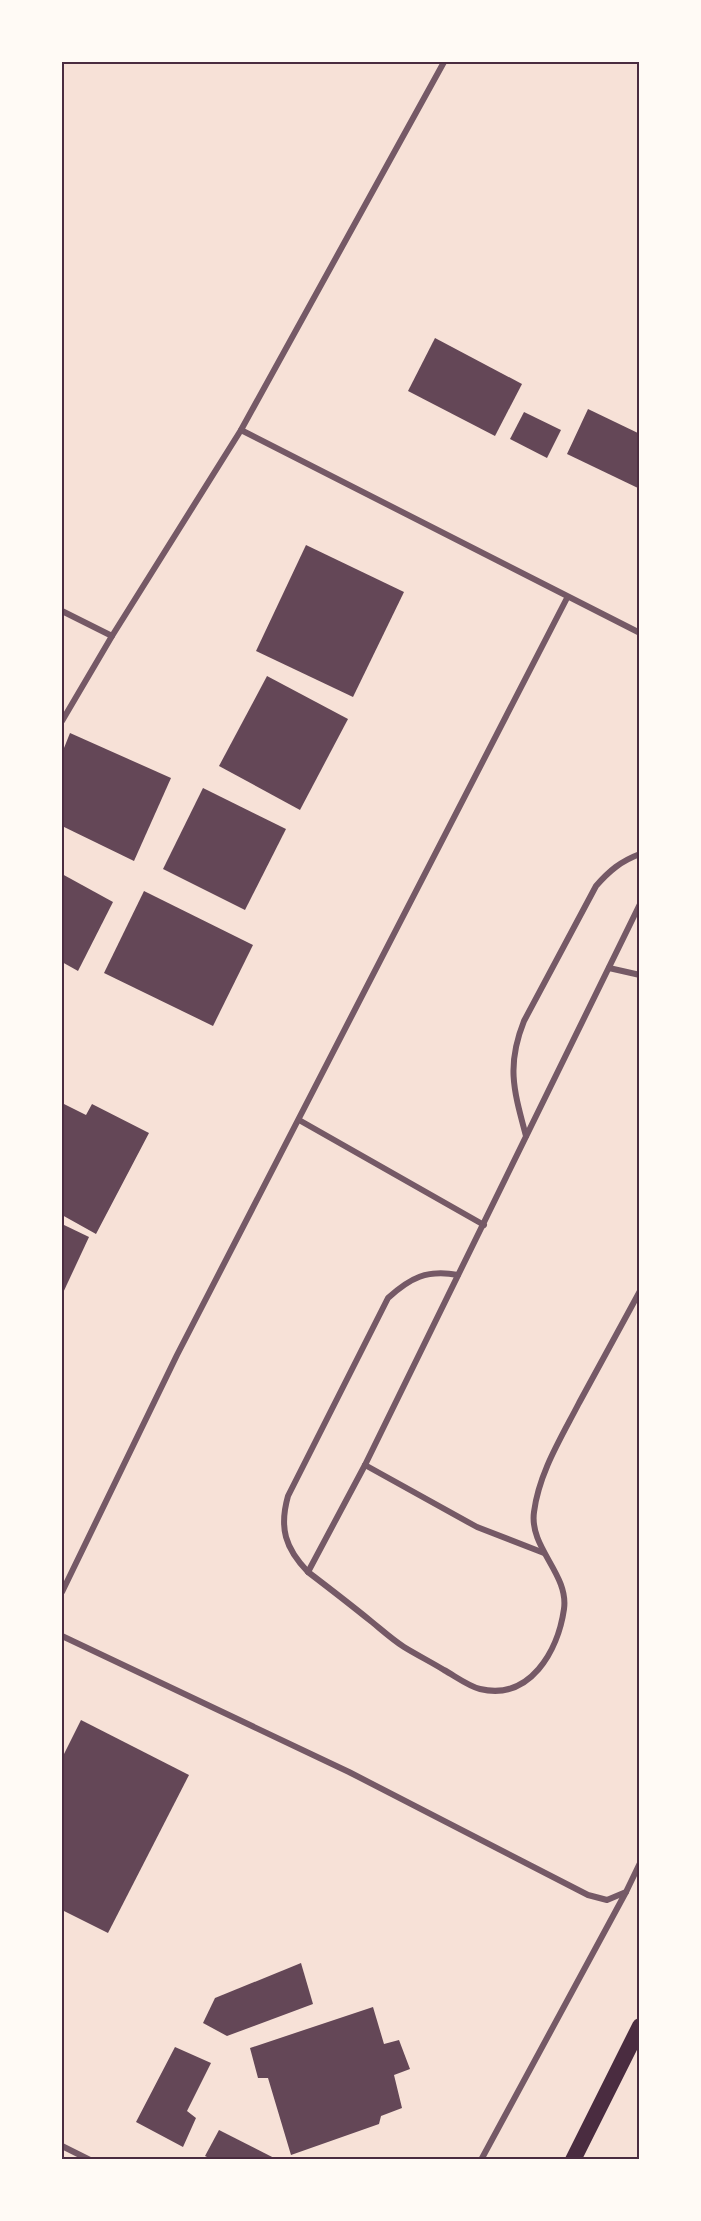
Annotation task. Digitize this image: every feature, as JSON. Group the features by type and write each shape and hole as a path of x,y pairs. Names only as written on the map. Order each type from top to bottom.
{"highway":[{"path":"573,2160 639,2026"}],"street":[{"path":"62,721 112,636 241,430 444,62"},
{"path":"241,430 639,633"},
{"path":"62,1592 177,1355 567,598"},
{"path":"62,611 112,636"},
{"path":"526,1137 513,1080 513,1060 517,1040 525,1020 596,886 608,871 639,854"},
{"path":"308,1572 365,1465 484,1225 639,904"},
{"path":"609,968 639,975"},
{"path":"299,1120 484,1225"},
{"path":"458,1275 441,1271 421,1275 403,1284 388,1298 288,1496 283,1512 284,1529 288,1545 296,1560 308,1572 403,1646 479,1689 499,1691 518,1686 535,1675 547,1659 557,1639 565,1599 562,1585 544,1553 533,1515 543,1476 639,1291"},
{"path":"365,1465 477,1527 544,1553"},
{"path":"62,1636 349,1772 588,1895 607,1900 626,1892"},
{"path":"481,2160 626,1892 639,1863"},
{"path":"62,2146 90,2160"}],"building":[{"path":"435,338 522,384 495,436 408,391"},
{"path":"588,409 640,434 640,489 567,454"},
{"path":"524,412 561,430 547,458 510,439"},
{"path":"306,545 404,592 353,697 256,651"},
{"path":"267,676 348,719 300,810 219,766"},
{"path":"70,733 171,778 134,861 62,826 62,753"},
{"path":"203,788 286,829 245,910 163,869"},
{"path":"62,874 113,902 78,971 62,962"},
{"path":"144,891 253,945 213,1026 104,973"},
{"path":"62,1103 86,1115 92,1104 149,1133 96,1234 62,1215"},
{"path":"62,1224 89,1237 62,1295"},
{"path":"81,1720 189,1775 108,1933 62,1910 62,1758"},
{"path":"301,1963 313,2004 227,2036 203,2023 215,1998"},
{"path":"373,2007 384,2044 399,2040 410,2069 394,2075 402,2108 381,2116 379,2124 291,2155 268,2078 258,2078 250,2048"},
{"path":"175,2047 211,2063 187,2111 196,2118 183,2147 136,2122"},
{"path":"219,2130 278,2160 213,2160 205,2156"}]}
